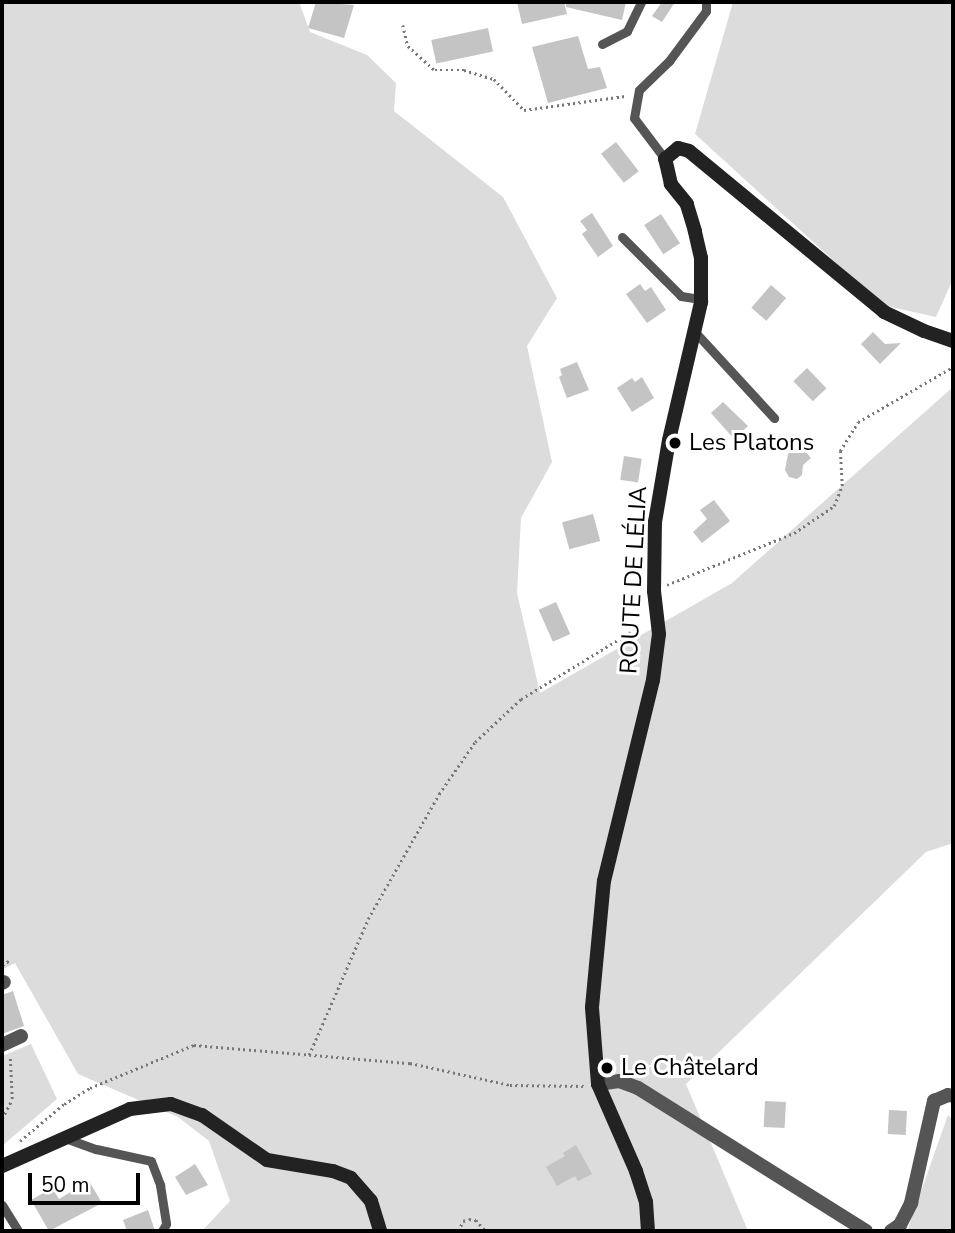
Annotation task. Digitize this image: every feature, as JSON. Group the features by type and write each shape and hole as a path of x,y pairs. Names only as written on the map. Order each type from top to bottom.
{"street":[{"path":"665,159 678,148 690,151 884,312 953,341"},
{"name":"ROUTE DE LÉLIA","path":"648,1231 646,1202 636,1171 598,1084 592,1007 604,881 653,680 659,634 654,591 655,522 669,440 701,299 701,258 695,231 687,204 671,184 665,159"},
{"path":"4,1044 21,1036"},
{"path":"598,1084 619,1081 638,1088 866,1231"},
{"path":"891,1231 900,1225 911,1203 934,1101 948,1094 953,1096"},
{"path":"2,1166 130,1109 155,1104 186,1107 267,1160 333,1171 351,1178 371,1201 380,1231"}],"lane":[{"path":"602,44 627,31 640,2"},
{"path":"665,159 634,118 638,94 684,41 706,11 706,2"},
{"path":"622,237 681,296 701,299"},
{"path":"695,332 774,418"},
{"path":"65,1138 96,1149 151,1161 160,1185 166,1224 162,1231"},
{"path":"2,1205 18,1231"}],"path":[{"path":"403,25 408,46 435,70 464,70 494,79 524,110 638,94"},
{"path":"654,591 794,533 835,506 842,486 839,451 858,422 953,366"},
{"path":"309,1055 368,919 439,794 475,742 521,699 657,615"},
{"path":"2,965 10,960"},
{"path":"2,1119 12,1099 12,1066 4,1044"},
{"path":"18,1143 90,1087 194,1045 410,1063 510,1085 572,1088 598,1084"},
{"path":"458,1231 463,1221 469,1219 476,1220 486,1231"}],"shaded area":[{"path":"2,2 299,2 310,32 367,55 396,83 394,111 503,197 557,298 527,346 552,462 521,518 517,593 540,693 732,583 953,387 953,843 926,852 686,1084 748,1231 202,1231 230,1201 209,1141 178,1117 78,1074 15,963 2,970"},
{"path":"733,2 953,2 953,279 936,317 882,305 695,134"},
{"path":"31,1044 57,1099 2,1146 2,1056"},
{"path":"948,1115 953,1120 953,1231 907,1231"}],"building":[{"path":"316,2 354,5 344,38 308,28"},
{"path":"517,2 564,2 567,14 522,24"},
{"path":"566,2 626,2 622,20 566,7"},
{"path":"662,2 675,2 662,22 652,16"},
{"path":"488,28 493,51 436,64 431,40"},
{"path":"578,36 588,69 600,67 607,88 548,103 532,47"},
{"path":"616,142 639,171 624,183 601,154"},
{"path":"592,213 613,246 598,257 582,234 587,230 580,221"},
{"path":"661,214 680,243 663,254 644,225"},
{"path":"640,284 645,291 651,287 666,310 647,323 626,294"},
{"path":"771,285 786,298 766,321 751,308"},
{"path":"873,332 885,344 901,343 880,364 861,344"},
{"path":"577,362 589,390 567,398 559,377 562,375 560,369"},
{"path":"807,368 826,388 813,401 793,381"},
{"path":"642,377 654,398 632,412 617,388 632,378 635,382"},
{"path":"723,402 748,426 734,439 711,413"},
{"path":"799,444 811,458 803,465 802,475 797,479 789,477 785,470 788,454"},
{"path":"624,456 642,459 638,483 620,480"},
{"path":"714,500 730,521 702,543 693,532 707,519 700,510"},
{"path":"593,514 600,541 569,549 562,522"},
{"path":"556,602 570,634 553,642 539,610"},
{"path":"13,991 24,1026 2,1034 2,995"},
{"path":"765,1101 786,1102 785,1128 764,1127"},
{"path":"889,1110 907,1111 906,1135 888,1134"},
{"path":"576,1145 592,1174 578,1181 575,1176 557,1186 546,1167 565,1156 563,1153"},
{"path":"195,1164 208,1185 186,1195 175,1177"},
{"path":"89,1181 102,1203 49,1231 31,1200 52,1188 59,1199"},
{"path":"148,1210 155,1231 127,1231 123,1220"}],"place":[{"name":"Les Platons","path":"675,443"},
{"name":"Le Châtelard","path":"607,1068"}]}
